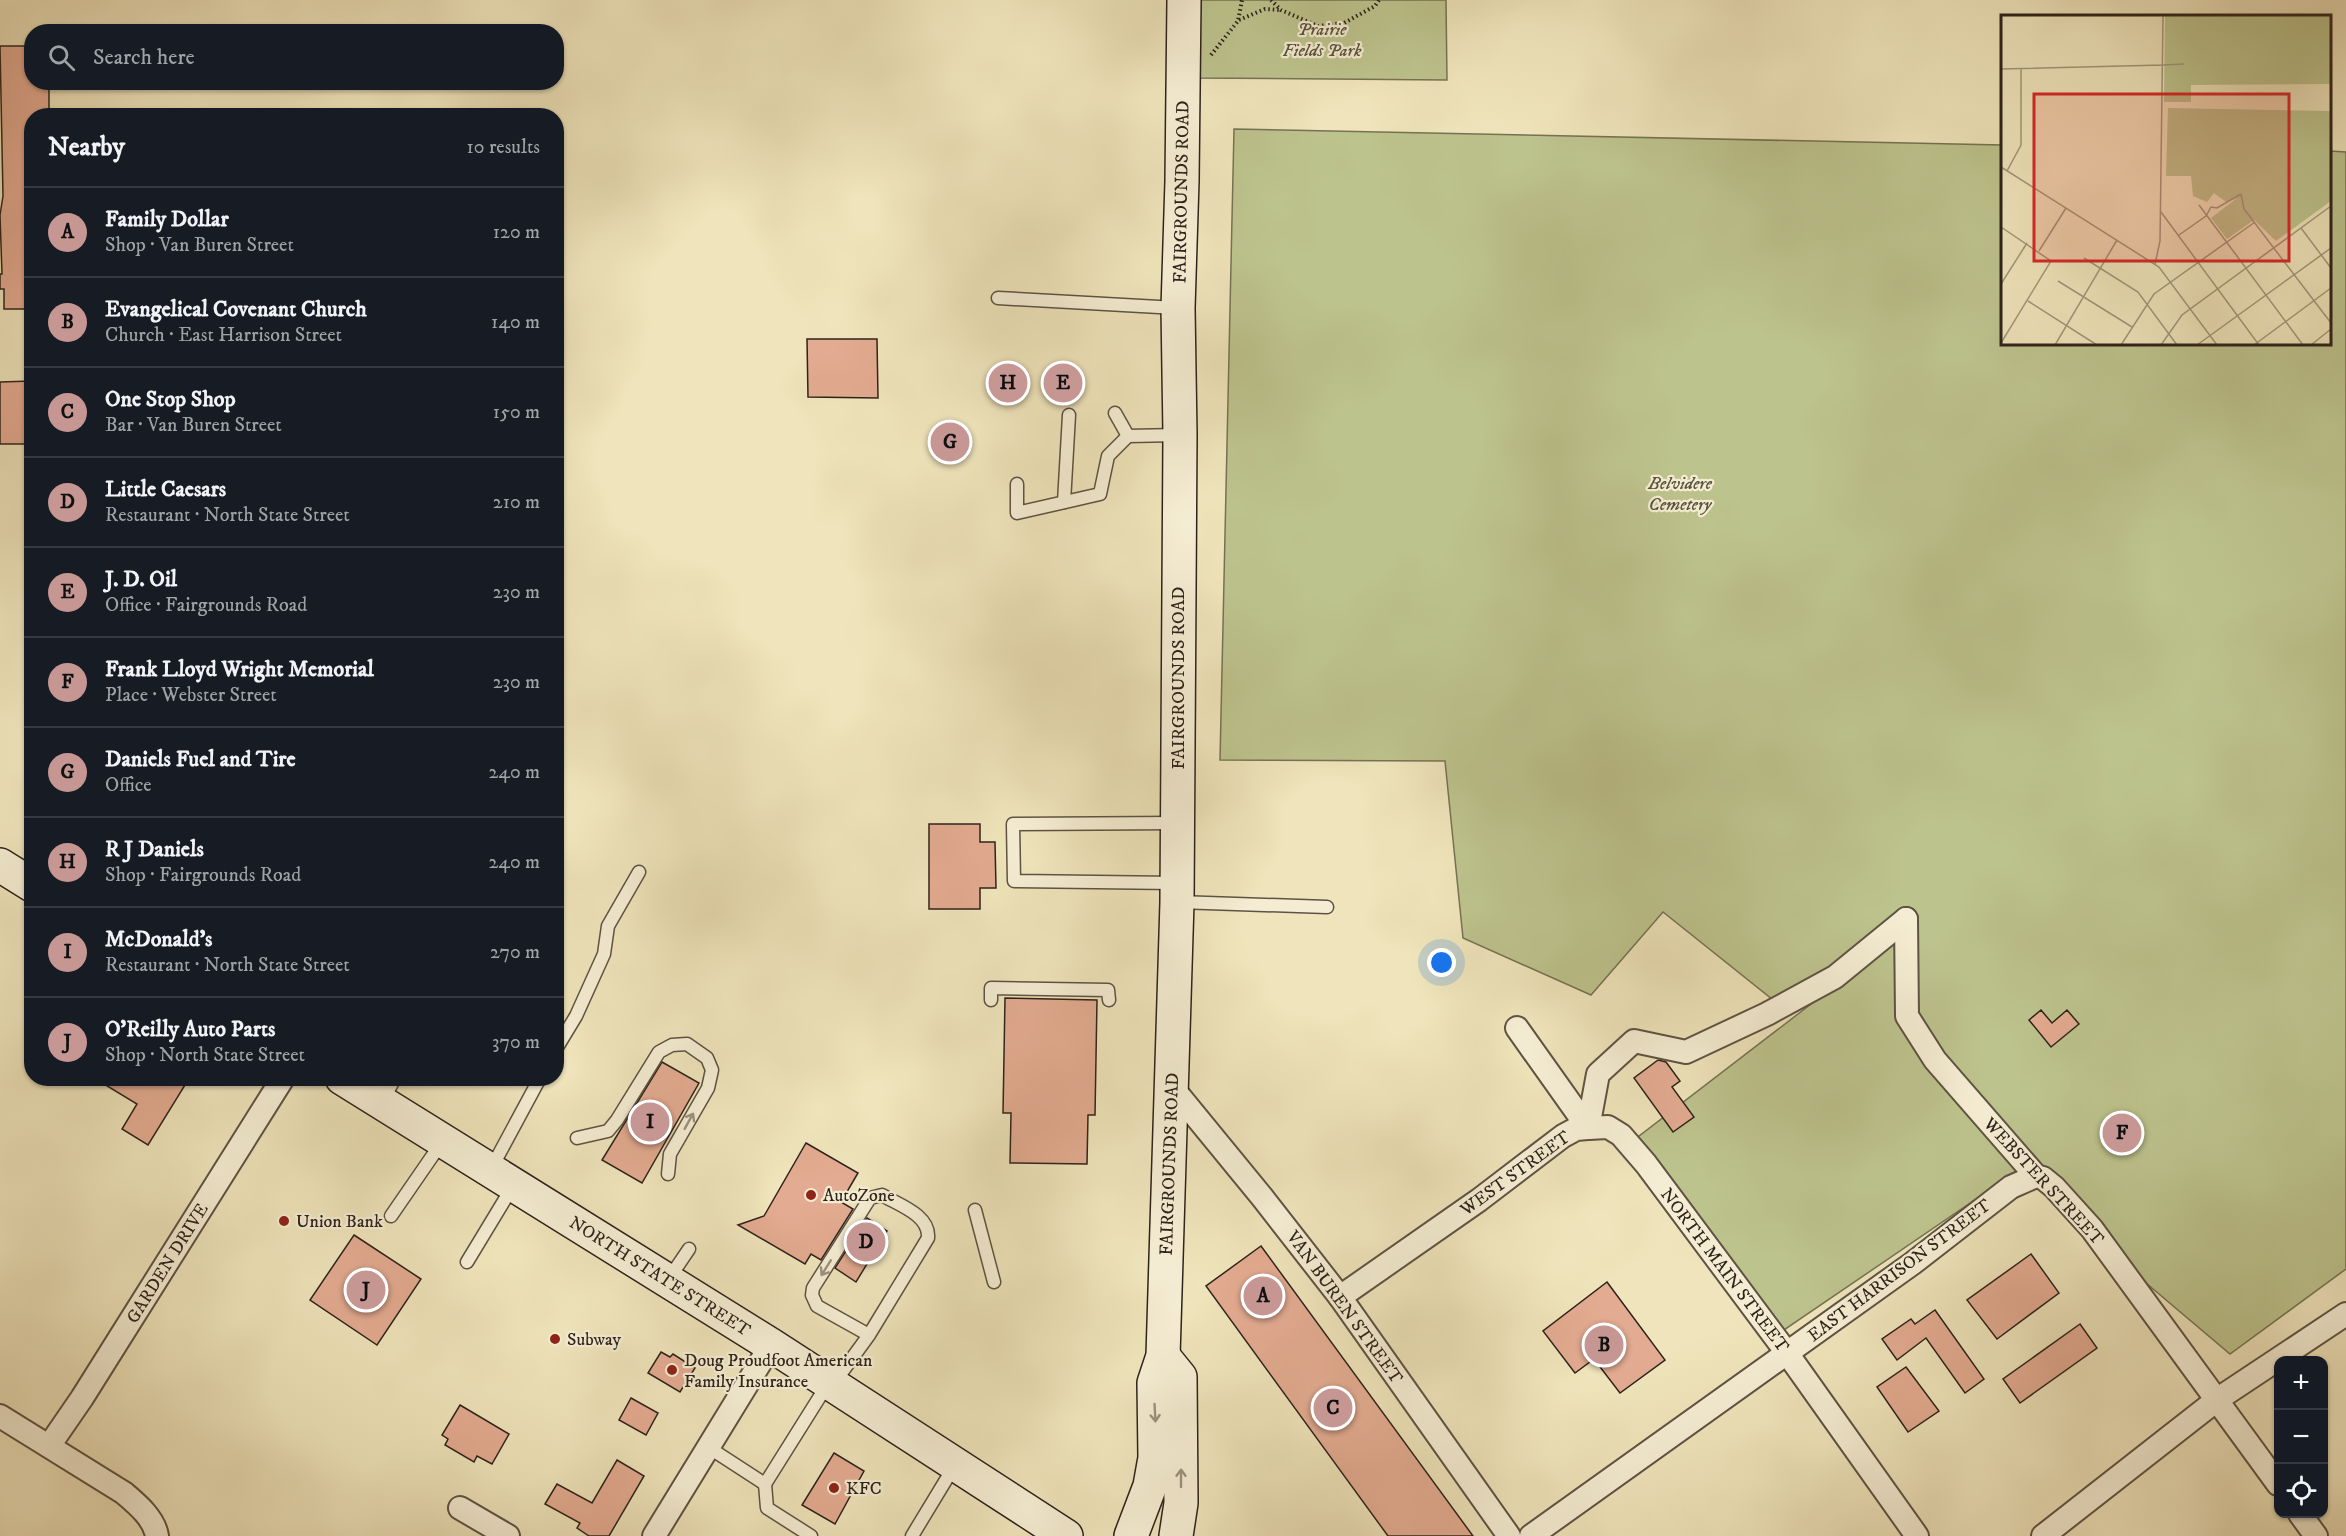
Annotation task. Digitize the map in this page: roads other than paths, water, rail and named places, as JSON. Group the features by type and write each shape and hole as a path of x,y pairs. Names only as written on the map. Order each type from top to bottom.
{"main road":[{"name":"FAIRGROUNDS ROAD","path":"1131,1536 1150,1486 1155,1458 1154,1383 1163,1356 1177,893 1180,435 1178,308 1184,0"},
{"path":"0,865 24,880"},
{"name":"NORTH STATE STREET","path":"370,1086 388,1091 442,1141 832,1383 1066,1536"},
{"path":"1163,1356 1180,1377 1181,1503 1176,1536"}],"street":[{"name":"WEST STREET","path":"1340,1297 1479,1200 1563,1136 1588,1128 1598,1074 1634,1041 1686,1052 1767,1014 1835,977 1906,919"},
{"name":"WEBSTER STREET","path":"1906,919 1907,1016 1935,1060 2036,1176 2043,1178 2054,1187 2092,1229 2274,1478"},
{"path":"1517,1028 1588,1128"},
{"name":"GARDEN DRIVE","path":"49,1446 82,1398 278,1086"},
{"name":"VAN BUREN STREET","path":"1171,1086 1340,1297 1509,1536"},
{"name":"NORTH MAIN STREET","path":"1588,1128 1608,1127 1621,1135 1646,1164 1787,1353 1917,1536"},
{"name":"EAST HARRISON STREET","path":"1531,1536 1913,1263 2011,1187 2036,1176"},
{"path":"2043,1536 2218,1399 2346,1314"},
{"path":"654,1536 771,1345"},
{"path":"0,1416 124,1493 141,1507 156,1530 157,1536"},
{"path":"460,1508 508,1536"},
{"path":"2303,1518 2316,1536"}],"lane":[{"path":"998,298 1178,308"},
{"path":"1115,413 1128,436"},
{"path":"1064,502 1069,416"},
{"path":"1017,484 1017,513 1100,494 1108,456 1128,436 1180,435"},
{"path":"1178,823 1013,824 1014,881 1327,906"},
{"path":"564,1036 576,1016 604,954 608,926 639,872"},
{"path":"991,1000 991,988 1108,990 1108,1000"},
{"path":"577,1138 608,1131 659,1052 672,1045 687,1044 707,1058 712,1070 708,1088 670,1154 668,1174"},
{"path":"467,1262 537,1086"},
{"path":"391,1216 442,1141"},
{"path":"811,1536 767,1508 765,1484 832,1383 869,1335 928,1238 929,1230 920,1217 882,1195 870,1198 813,1288 812,1295 817,1306 869,1335"},
{"path":"975,1210 994,1282"},
{"path":"668,1281 689,1249"},
{"path":"708,1447 765,1484"},
{"path":"912,1536 956,1464"}],"place":[{"name":"R J Daniels","path":"1008,383"},
{"name":"J. D. Oil","path":"1063,383"},
{"name":"Daniels Fuel and Tire","path":"950,442"},
{"name":"McDonald's","path":"650,1122"},
{"name":"Frank Lloyd Wright Memorial","path":"2122,1133"},
{"name":"AutoZone","path":"811,1195"},
{"name":"Union Bank","path":"284,1221"},
{"name":"Little Caesars","path":"866,1242"},
{"name":"O'Reilly Auto Parts","path":"366,1290"},
{"name":"Family Dollar","path":"1263,1296"},
{"name":"Subway","path":"555,1339"},
{"name":"Evangelical Covenant Church","path":"1604,1345"},
{"name":"Doug Proudfoot American Family Insurance","path":"672,1370"},
{"name":"One Stop Shop","path":"1333,1408"},
{"name":"KFC","path":"834,1488"}],"park label":[{"name":"Prairie Fields Park","path":"1322,39"},
{"name":"Belvidere Cemetery","path":"1680,493"}]}
